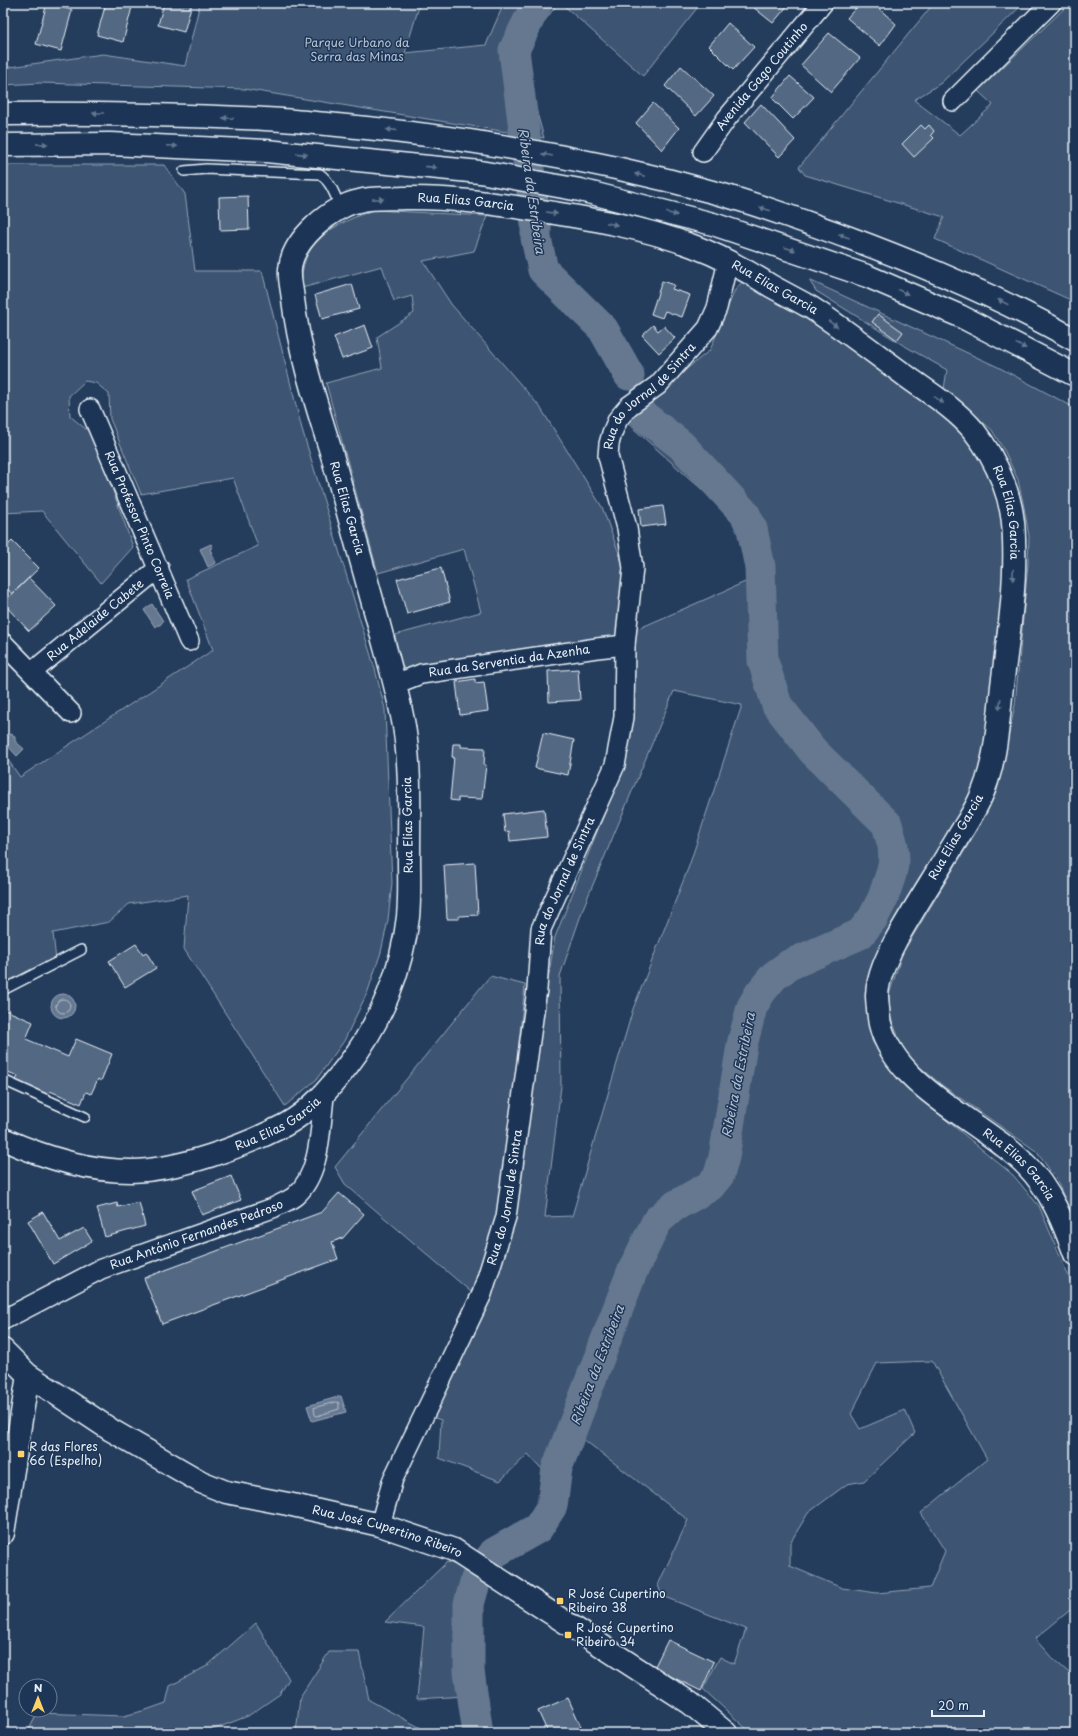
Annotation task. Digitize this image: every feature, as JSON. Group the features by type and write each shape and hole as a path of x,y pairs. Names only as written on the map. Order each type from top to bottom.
{"main road":[{"path":"3,114 109,113 267,119 400,131 486,143 585,162 720,194 880,249 976,288 1075,340"},
{"path":"3,145 110,144 266,151 480,172 580,190 713,224 867,276 960,316 1075,375"},
{"name":"Rua Elias Garcia","path":"3,1139 35,1152 73,1164 115,1170 139,1171 176,1164 249,1142 303,1114 324,1097 362,1047 382,1010 392,984 403,946 409,911 407,755 403,722 395,684 296,326 290,269 299,246 313,227 351,202 367,199 432,198 502,205 574,216 667,236 707,251 728,261 812,308 950,407 974,432 990,455 1002,479 1010,505 1014,536 1013,588 997,733 991,766 980,799 906,921 886,960 877,994 878,1009 883,1034 900,1062 933,1095 998,1141 1024,1162 1040,1182 1061,1216 1075,1254"},
{"path":"1050,326 1075,332"},
{"name":"Rua José Cupertino Ribeiro","path":"3,1350 28,1375 111,1430 201,1482 226,1492 288,1504 380,1525 454,1550 690,1703 726,1733"},
{"path":"3,1533 28,1375"}],"street":[{"name":"Avenida Gago Coutinho","path":"703,152 727,118 823,3"},
{"path":"953,101 1051,3"},
{"name":"Rua do Jornal de Sintra","path":"380,1525 393,1479 442,1380 482,1294 506,1218 537,989 541,929 615,765 624,717 625,645 633,568 627,528 608,456 612,433 618,419 629,406 658,385 708,328 717,308 728,261"},
{"name":"Rua Professor Pinto Correia","path":"90,409 190,641"},
{"name":"Rua Adelaide Cabete","path":"32,672 159,568"},
{"path":"3,643 71,713"},
{"name":"Rua da Serventia da Azenha","path":"395,684 421,674 625,645"},
{"name":"Rua António Fernandes Pedroso","path":"3,1320 101,1269 273,1208 295,1196 312,1174 316,1158 324,1097"}],"lane":[{"path":"184,171 206,169 320,174 326,178 341,208"},
{"path":"3,990 81,950"},
{"path":"3,1080 85,1117"}],"green space":[{"name":"Parque Urbano da Serra das Minas","path":"200,3 420,3 405,53 486,45 504,3 558,3 529,42 523,62 544,138 244,89 40,83 3,85 3,68 103,54 185,66"},
{"path":"561,3 701,3 643,76"},
{"path":"934,3 1024,3 941,83 914,100 960,135 993,105 978,91 1070,3 1075,3 1075,302 935,239 944,217 805,175 799,167"},
{"path":"3,165 164,165 185,194 195,271 262,271 302,429 375,669 385,709 392,883 388,920 381,952 368,991 344,1041 316,1080 285,1106 184,949 188,895 129,904 109,922 53,933 56,961 3,985 3,753 20,777 213,650 186,579 258,546 233,478 141,494 110,419 109,394 96,383 85,381 69,396 70,416 93,435 133,547 101,583 42,511 3,513"},
{"path":"374,210 487,216 474,251 423,261 451,304 540,407 602,507 624,567 618,637 402,673 395,635 481,612 464,549 378,573 326,383 382,368 377,337 414,313 412,296 394,301 382,266 302,288 302,272 306,258 313,246 322,236 346,221"},
{"path":"744,280 898,377 957,420 974,444 1001,499 1009,552 982,772 866,1001 872,1041 899,1081 1013,1175 1039,1206 1075,1292 1075,1606 1035,1639 1052,1658 1075,1678 1075,1733 751,1733 703,1689 720,1657 734,1664 746,1629 662,1596 658,1585 688,1520 583,1439 543,1528 495,1561 478,1549 533,1519 550,1478 528,1454 500,1481 439,1458 441,1420 432,1417 483,1302 537,1046 555,937 625,762 633,631 752,579 747,537 735,519 624,420 710,350 735,290","holes":["674,691 742,705 689,866 633,1009 572,1216 545,1217 561,1086 560,976 584,906","932,1361 987,1459 921,1513 945,1551 930,1588 877,1593 842,1588 790,1566 790,1543 808,1513 847,1484 864,1481 915,1433 905,1410 860,1429 851,1414 877,1363"]},
{"path":"809,280 998,367 1075,408 1075,1225 1057,1180 1036,1151 943,1086 920,1067 903,1049 889,1013 889,995 902,954 977,830 997,791 1015,705 1028,564 1029,536 1018,480 1005,452 992,430 944,389 947,370 903,345 816,291"},
{"path":"490,976 525,985 500,1221 471,1292 345,1184 335,1167"},
{"path":"447,1562 459,1566 484,1583 479,1620 478,1658 488,1733 471,1733 465,1696 417,1699 424,1627 385,1622"},
{"path":"256,1623 289,1679 280,1694 248,1716 204,1733 38,1733 29,1730 35,1718 58,1718 58,1714 124,1716 166,1703 170,1686 207,1666"},
{"path":"329,1652 359,1652 369,1700 430,1733 296,1733 300,1697"}],"water":[{"path":"211,544 213,547 210,549 216,563 208,567 200,549"},
{"path":"152,604 163,621 160,625 155,627 144,610"},
{"path":"11,734 15,736 15,741 24,749 17,756 4,742"},
{"path":"63,994 71,998 75,1006 71,1014 63,1018 55,1014 51,1006 55,998"},
{"path":"341,1396 346,1412 312,1421 307,1406"}],"building":[{"path":"47,3 72,10 61,51 36,44"},
{"path":"106,3 133,3 123,42 97,35"},
{"path":"164,3 192,3 184,32 158,25"},
{"path":"748,3 787,3 789,4 773,23"},
{"path":"860,3 873,3 896,24 880,46 847,18"},
{"path":"3,20 7,21 3,38"},
{"path":"728,23 754,47 733,70 709,46"},
{"path":"829,33 860,58 831,92 801,65"},
{"path":"681,66 714,96 696,116 665,86"},
{"path":"790,76 814,97 793,119 772,98"},
{"path":"653,103 679,128 662,150 636,123"},
{"path":"761,104 795,140 779,157 745,122"},
{"path":"921,125 925,129 929,125 934,131 931,135 934,138 914,157 902,144"},
{"path":"248,196 249,229 220,230 219,197"},
{"path":"662,281 674,285 672,289 690,295 682,317 665,311 662,318 651,314"},
{"path":"352,284 359,309 322,319 315,295"},
{"path":"878,314 903,332 897,340 872,322"},
{"path":"365,325 373,348 342,359 334,337"},
{"path":"653,325 658,331 664,326 675,338 659,353 642,335"},
{"path":"663,506 666,524 641,527 639,509"},
{"path":"12,541 39,568 12,594 3,584 3,550"},
{"path":"441,568 450,602 407,614 397,579"},
{"path":"29,578 56,606 29,631 3,603"},
{"path":"578,669 580,700 549,702 548,671"},
{"path":"475,679 475,683 484,682 488,711 460,715 456,682"},
{"path":"543,733 574,740 568,775 535,768"},
{"path":"453,744 461,744 461,747 485,748 484,765 486,765 482,799 458,798 458,801 450,800 454,757 452,757"},
{"path":"544,809 547,837 510,841 509,831 505,832 503,814"},
{"path":"475,863 478,915 459,916 459,919 447,919 444,865"},
{"path":"136,944 143,954 146,952 156,968 125,987 109,961"},
{"path":"3,1009 33,1022 26,1039 68,1057 76,1039 112,1054 101,1081 98,1079 91,1094 86,1092 81,1104 50,1091 49,1095 15,1082 18,1076 3,1070"},
{"path":"231,1176 241,1200 202,1215 192,1191"},
{"path":"339,1193 364,1214 343,1238 332,1242 338,1259 162,1324 144,1278 322,1212"},
{"path":"139,1202 145,1226 105,1237 97,1208 117,1203 118,1207"},
{"path":"43,1212 60,1241 84,1228 92,1241 53,1264 28,1221"},
{"path":"668,1640 714,1662 701,1691 654,1668"},
{"path":"568,1698 584,1733 548,1733 538,1711"}],"waterway":[{"name":"Ribeira da Estribeira","path":"537,3 514,50 536,224 536,238 543,270 603,329 629,375"},
{"name":"Ribeira da Estribeira","path":"478,1733 469,1671 469,1604 476,1579 494,1553 538,1528 552,1506 557,1468 632,1272 657,1221 673,1207 710,1186 719,1175 724,1157 742,1045 752,1007 760,993 774,976 789,965 860,934 873,918 883,898 894,860 893,846 887,824 813,751 777,705 763,661 760,567 752,529 745,514 681,445 645,417"}],"place":[{"name":"R das Flores 66 (Espelho)","path":"21,1454"},
{"name":"R José Cupertino Ribeiro 38","path":"560,1601"},
{"name":"R José Cupertino Ribeiro 34","path":"568,1635"}]}
